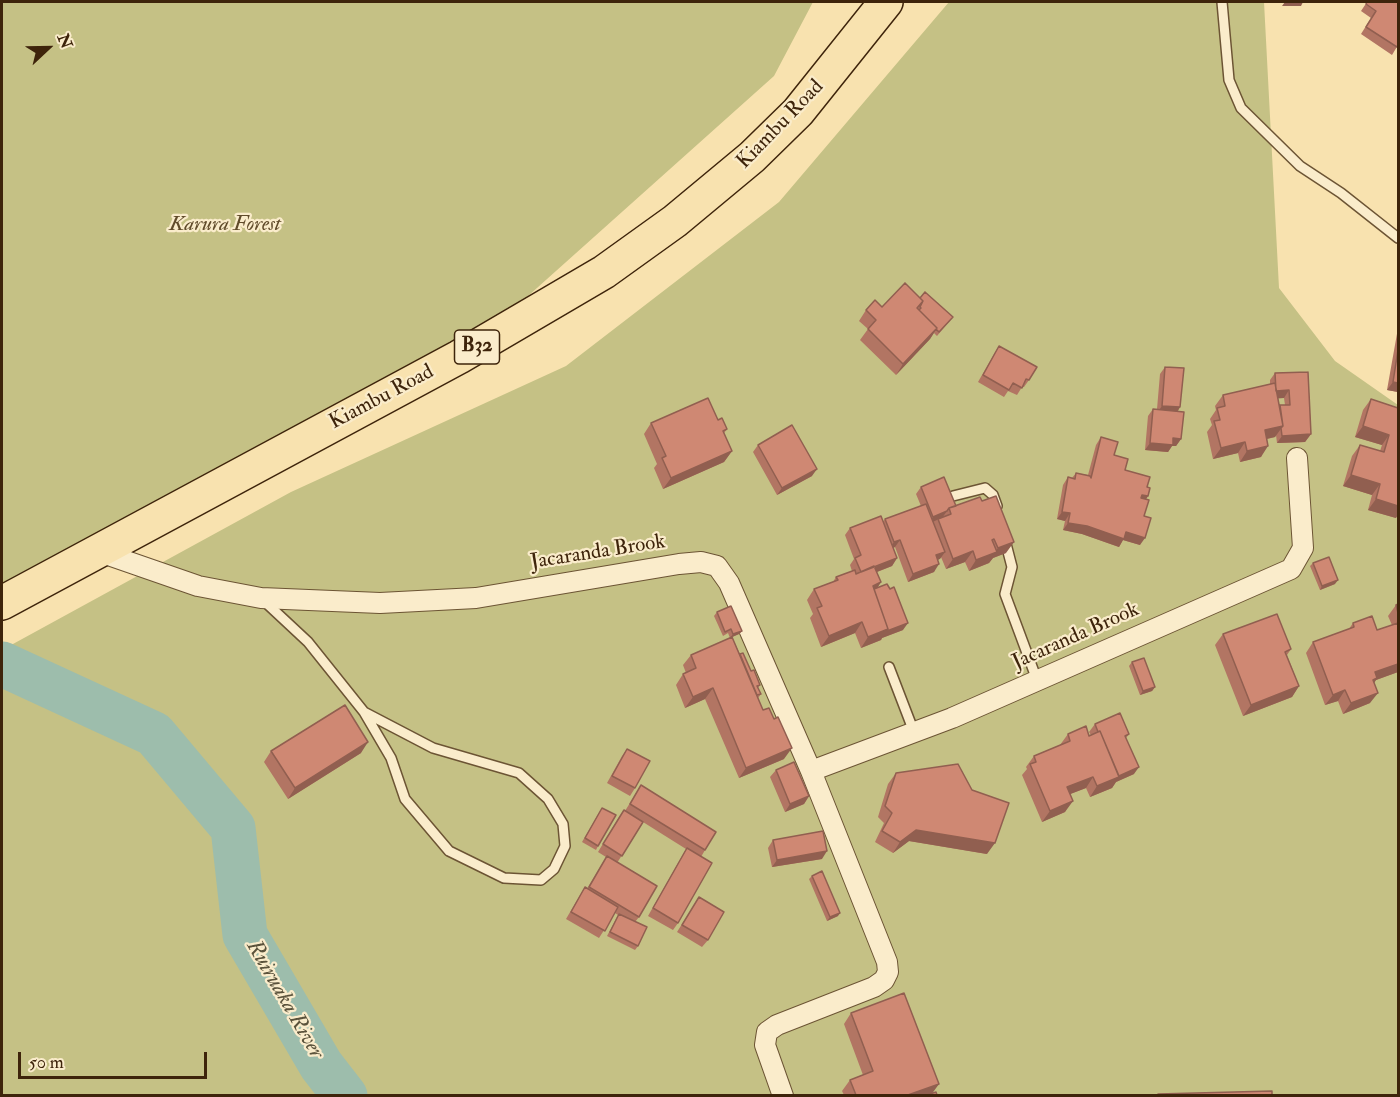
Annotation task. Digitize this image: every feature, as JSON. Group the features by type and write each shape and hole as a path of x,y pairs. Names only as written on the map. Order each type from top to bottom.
{"highway":[{"name":"Kiambu Road","path":"2,603 459,357 604,272 675,221 752,157 798,112 886,2"}],"street":[{"name":"Jacaranda Brook","path":"811,771 914,732 1291,569 1303,548 1296,458"},
{"name":"Jacaranda Brook","path":"97,551 198,586 261,598 380,603 476,598 679,564 702,562 717,566 729,583 811,771 887,962 888,972 884,980 874,987 777,1025 767,1032 765,1045 783,1095"}],"lane":[{"path":"1222,2 1229,80 1241,108 1300,166 1341,193 1398,238"},
{"path":"953,496 985,488 993,495 999,516"},
{"path":"1002,532 1012,567 1005,594 1037,680"},
{"path":"261,598 308,642 364,712 391,758 405,799 449,851 504,878 541,880 554,869 565,846 563,824 548,799 519,773 433,748 364,712"},
{"path":"889,667 914,732"}],"green space":[{"name":"Karura Forest","path":"2,2 813,2 774,76 471,347 2,597"},
{"path":"949,2 1264,2 1279,288 1335,361 1398,405 1398,1095 2,1096 2,650 291,492 566,366 779,202"}],"building":[{"path":"1367,2 1398,2 1397,47 1366,27 1376,11 1366,4"},
{"path":"905,283 923,301 917,308 937,328 903,364 868,329 876,320 866,310 875,300 882,307"},
{"path":"925,292 953,317 939,332 919,310 923,301 920,298"},
{"path":"999,346 1037,367 1029,380 1026,379 1022,388 1013,383 1009,390 983,375"},
{"path":"1398,350 1398,383 1393,382"},
{"path":"1165,367 1184,368 1180,407 1162,406"},
{"path":"1308,372 1311,434 1282,436 1280,405 1290,405 1289,390 1276,391 1275,373"},
{"path":"1275,383 1283,426 1265,430 1268,446 1247,451 1245,442 1221,448 1214,421 1220,420 1217,408 1225,406 1223,395"},
{"path":"708,398 718,420 722,418 727,429 723,431 732,451 671,478 662,458 666,456 651,423"},
{"path":"1371,399 1398,408 1398,506 1376,499 1380,484 1351,475 1360,445 1384,452 1389,435 1363,426"},
{"path":"1153,409 1184,412 1181,439 1173,438 1173,445 1150,443"},
{"path":"792,425 817,469 782,488 758,445"},
{"path":"1101,437 1118,442 1114,455 1128,459 1125,470 1150,477 1147,487 1150,488 1148,496 1142,495 1141,498 1149,500 1144,516 1151,518 1145,538 1126,532 1124,539 1087,526 1068,523 1070,513 1062,512 1068,477 1075,479 1076,473 1091,478"},
{"path":"944,477 956,506 933,517 921,487"},
{"path":"996,496 1014,542 998,548 994,539 992,540 997,552 976,560 973,551 953,559 938,519 951,514 949,508 980,497 982,501"},
{"path":"926,504 945,552 936,555 939,564 913,574 900,540 894,542 885,519"},
{"path":"881,516 897,558 861,572 855,558 861,555 850,528"},
{"path":"1329,557 1338,580 1322,586 1313,563"},
{"path":"874,566 881,582 873,586 888,629 868,637 862,622 829,636 817,608 822,606 814,589 838,580 836,577 855,570 856,574"},
{"path":"887,584 890,589 894,587 908,623 887,631 874,589"},
{"path":"731,606 742,631 733,634 731,629 725,632 717,612"},
{"path":"1277,614 1291,649 1285,652 1299,686 1251,705 1223,634"},
{"path":"1372,616 1377,630 1398,623 1398,664 1375,672 1377,678 1373,680 1378,693 1351,703 1345,690 1333,695 1313,642 1354,627 1353,623"},
{"path":"732,637 763,710 769,708 774,719 778,717 792,748 746,768 713,688 693,697 683,674 696,668 691,655"},
{"path":"743,653 751,671 754,670 761,694 757,695 740,654"},
{"path":"1144,658 1155,687 1143,691 1132,662"},
{"path":"345,705 368,742 295,788 271,751"},
{"path":"1120,713 1129,734 1125,736 1139,767 1119,776 1095,724"},
{"path":"1086,726 1089,736 1100,731 1119,777 1097,786 1093,777 1067,787 1073,801 1050,811 1030,764 1036,762 1034,756 1070,741 1068,734"},
{"path":"627,749 650,761 635,788 612,776"},
{"path":"794,762 809,796 790,804 776,770"},
{"path":"958,764 972,790 1009,803 995,843 916,830 900,842 882,831 892,813 885,806 896,773"},
{"path":"641,785 716,832 705,850 630,804"},
{"path":"602,808 616,815 598,846 585,838"},
{"path":"624,810 643,822 622,856 603,844"},
{"path":"823,831 827,851 777,860 773,840"},
{"path":"687,848 712,863 678,923 653,908"},
{"path":"607,856 657,886 639,917 589,887"},
{"path":"822,871 840,913 830,917 812,876"},
{"path":"585,887 618,907 605,931 571,912"},
{"path":"699,897 724,912 708,940 682,925"},
{"path":"619,914 647,927 638,946 610,932"},
{"path":"904,993 939,1084 908,1095 856,1095 850,1080 873,1071 851,1013"},
{"path":"1272,1091 1272,1095 1158,1095 1158,1094"}],"waterway":[{"name":"Ruiruaka River","path":"2,664 154,734 233,828 245,935 321,1065 345,1096"}]}
